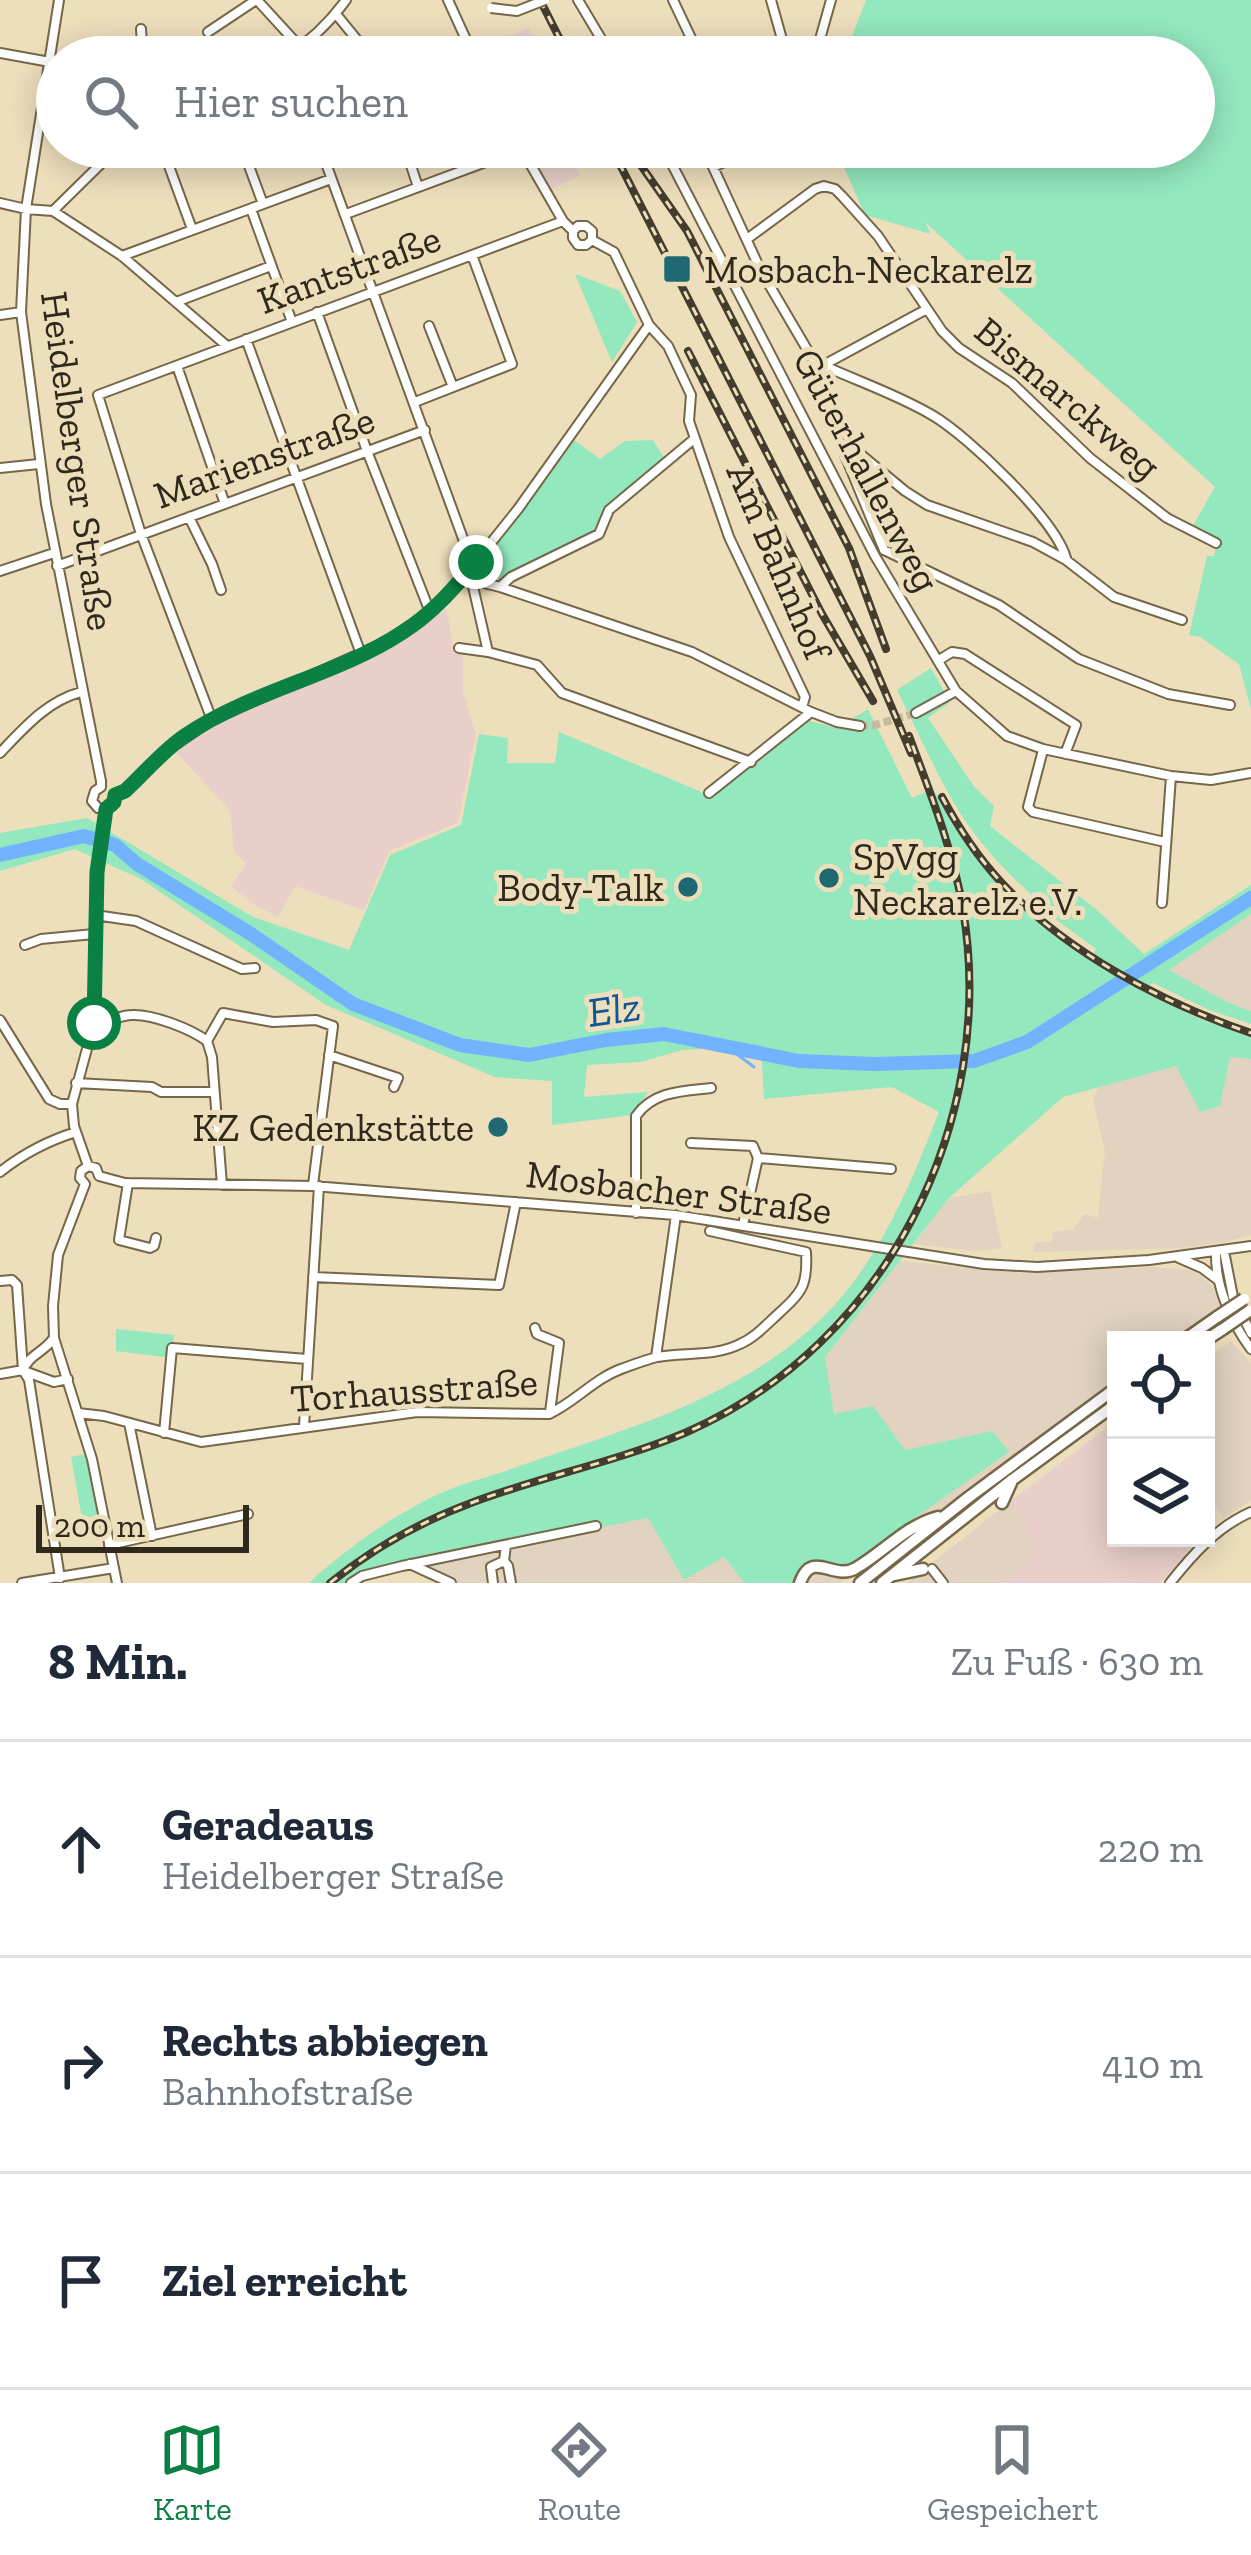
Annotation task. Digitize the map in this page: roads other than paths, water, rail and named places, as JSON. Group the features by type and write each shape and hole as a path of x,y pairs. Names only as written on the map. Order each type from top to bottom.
{"highway":[{"path":"1203,1331 1249,1303"},
{"path":"1213,1331 1220,1323"},
{"path":"860,1583 1107,1395"},
{"path":"886,1580 1107,1411"},
{"path":"1002,1503 1012,1480"},
{"path":"800,1583 807,1570 819,1566 839,1573 853,1571 907,1531 946,1515"},
{"path":"828,1568 836,1583"},
{"path":"886,1580 928,1569"}],"street":[{"name":"Heidelberger Straße","path":"53,36 58,0"},
{"path":"208,32 256,0 290,36"},
{"path":"313,36 346,0"},
{"path":"448,0 464,36"},
{"path":"481,2 517,11 544,0"},
{"path":"578,0 601,36"},
{"path":"673,0 690,36"},
{"path":"771,0 782,36"},
{"path":"821,36 831,0"},
{"path":"336,14 354,36"},
{"path":"141,29 142,36"},
{"path":"0,53 36,59"},
{"name":"Heidelberger Straße","path":"36,148 26,209 21,312 39,464 101,787 94,791 92,801 106,809 95,915 94,1023 72,1104 88,1166"},
{"path":"0,203 53,211 97,168"},
{"path":"170,168 192,229"},
{"path":"250,168 263,204"},
{"path":"327,168 473,565 500,587"},
{"path":"412,168 418,187"},
{"path":"346,214 468,168"},
{"path":"532,168 563,221"},
{"name":"Güterhallenweg","path":"674,168 956,691"},
{"path":"714,168 760,271 818,368 833,426 845,448 880,553 999,604 1079,659 1168,694 1230,705"},
{"path":"122,256 331,179"},
{"name":"Bismarckweg","path":"747,239 815,189 835,189 878,236 958,348 1012,383 1090,458 1166,518 1216,543"},
{"path":"251,209 292,322"},
{"name":"Kantstraße","path":"53,211 122,256 228,346 563,221"},
{"name":"Am Bahnhof","path":"563,221 573,231 588,227 592,240 615,254 649,325 668,346 691,395 689,421 730,537 806,698 807,710"},
{"path":"415,402 512,364 472,255"},
{"path":"176,302 271,266"},
{"path":"818,368 927,309"},
{"path":"0,315 21,312"},
{"path":"317,312 430,612"},
{"path":"115,795 186,735 399,635 468,580 473,565 649,325"},
{"path":"428,326 453,387"},
{"path":"246,339 361,654"},
{"path":"212,720 141,534 98,395 228,346"},
{"path":"177,366 225,504"},
{"path":"818,368 829,368 934,416 998,469 1056,539 1066,560"},
{"name":"Marienstraße","path":"57,566 425,430"},
{"path":"500,587 511,577 599,534 609,511 694,439"},
{"path":"845,448 927,505 1033,542 1066,560 1114,597 1182,620"},
{"path":"0,468 39,464"},
{"path":"189,517 221,590"},
{"path":"0,571 55,553"},
{"path":"468,580 692,652 807,710 860,726"},
{"path":"468,580 492,653"},
{"path":"459,648 537,665 562,693 751,762"},
{"path":"939,659 952,652 965,654 1076,725 1065,754"},
{"path":"916,713 956,691 1007,736 1043,749 1171,776 1211,780 1251,773"},
{"path":"0,753 33,718 81,692"},
{"path":"709,794 807,710"},
{"path":"1043,749 1028,807 1033,812 1165,842"},
{"path":"1162,903 1171,776"},
{"path":"101,787 115,795 106,809"},
{"path":"95,915 136,920 242,969 255,968"},
{"path":"25,945 94,934"},
{"path":"207,1041 223,1013 273,1022 316,1020 333,1026 316,1186 304,1426"},
{"path":"94,1023 133,1015 173,1024 207,1041 222,1185"},
{"path":"0,1020 50,1099 72,1104"},
{"path":"329,1055 398,1078 394,1088"},
{"path":"76,1083 213,1092"},
{"path":"636,1213 636,1116 641,1108 667,1094 710,1088"},
{"path":"0,1172 48,1141 76,1132"},
{"path":"691,1143 753,1146 758,1158 743,1225"},
{"path":"758,1158 891,1169"},
{"name":"Heidelberger Straße","path":"88,1166 96,1168 99,1176"},
{"name":"Heidelberger Straße","path":"54,1338 58,1256 85,1184 80,1174 88,1166"},
{"path":"85,1184 94,1184 99,1176"},
{"name":"Mosbacher Straße","path":"99,1176 128,1183 316,1186 676,1215 984,1264 1037,1267 1178,1258 1251,1246"},
{"path":"128,1183 118,1240 150,1248 156,1238"},
{"path":"313,1277 499,1285 516,1202"},
{"path":"656,1357 676,1215"},
{"name":"Torhausstraße","path":"78,1413 201,1442 417,1412 549,1414 614,1371 656,1357 739,1345 799,1295 807,1277 806,1252 710,1231"},
{"path":"1227,1273 1238,1249"},
{"path":"1220,1252 1233,1297 1251,1334"},
{"path":"1220,1252 1218,1280 1236,1326 1251,1349"},
{"path":"1178,1258 1218,1280"},
{"path":"0,1281 12,1280 17,1285 23,1370 29,1381 60,1578"},
{"path":"535,1328 537,1334 560,1343 549,1414"},
{"path":"23,1370 27,1360 54,1338"},
{"path":"54,1338 92,1459 117,1583"},
{"path":"164,1433 172,1348 308,1359"},
{"path":"0,1374 23,1370 50,1382 68,1379"},
{"path":"129,1424 152,1536"},
{"path":"1170,1583 1207,1541 1251,1512"},
{"path":"109,1545 248,1514"},
{"path":"351,1583 410,1564 596,1526"},
{"path":"506,1545 504,1561 512,1583"},
{"path":"493,1583 491,1567 504,1561"},
{"path":"410,1564 452,1583"},
{"path":"22,1583 114,1568"},
{"path":"928,1569 943,1583"}],"waterway":[{"name":"Elz","path":"0,855 84,836 115,845 353,1004 460,1045 529,1055 664,1034 799,1061 974,1061 1027,1042 1251,898"},
{"path":"726,1046 754,1067"}],"tunnel":[{"path":"860,726 916,713"}],"railway":[{"path":"540,0 558,36"},
{"path":"622,168 870,656 911,753"},
{"path":"643,168 687,231 849,548 886,649"},
{"path":"688,351 822,614 873,701"},
{"path":"330,1583 433,1519 498,1493 661,1443 758,1393 819,1343 871,1284 913,1217 944,1145 963,1068 969,989 959,887 909,736"},
{"path":"942,797 992,871 1054,930 1149,990 1251,1033"}],"place":[{"name":"Mosbach-Neckarelz","path":"677,269"},
{"name":"SpVgg Neckarelz e.V.","path":"829,878"},
{"name":"Body-Talk","path":"688,887"},
{"name":"KZ Gedenkstätte","path":"498,1127"}]}
